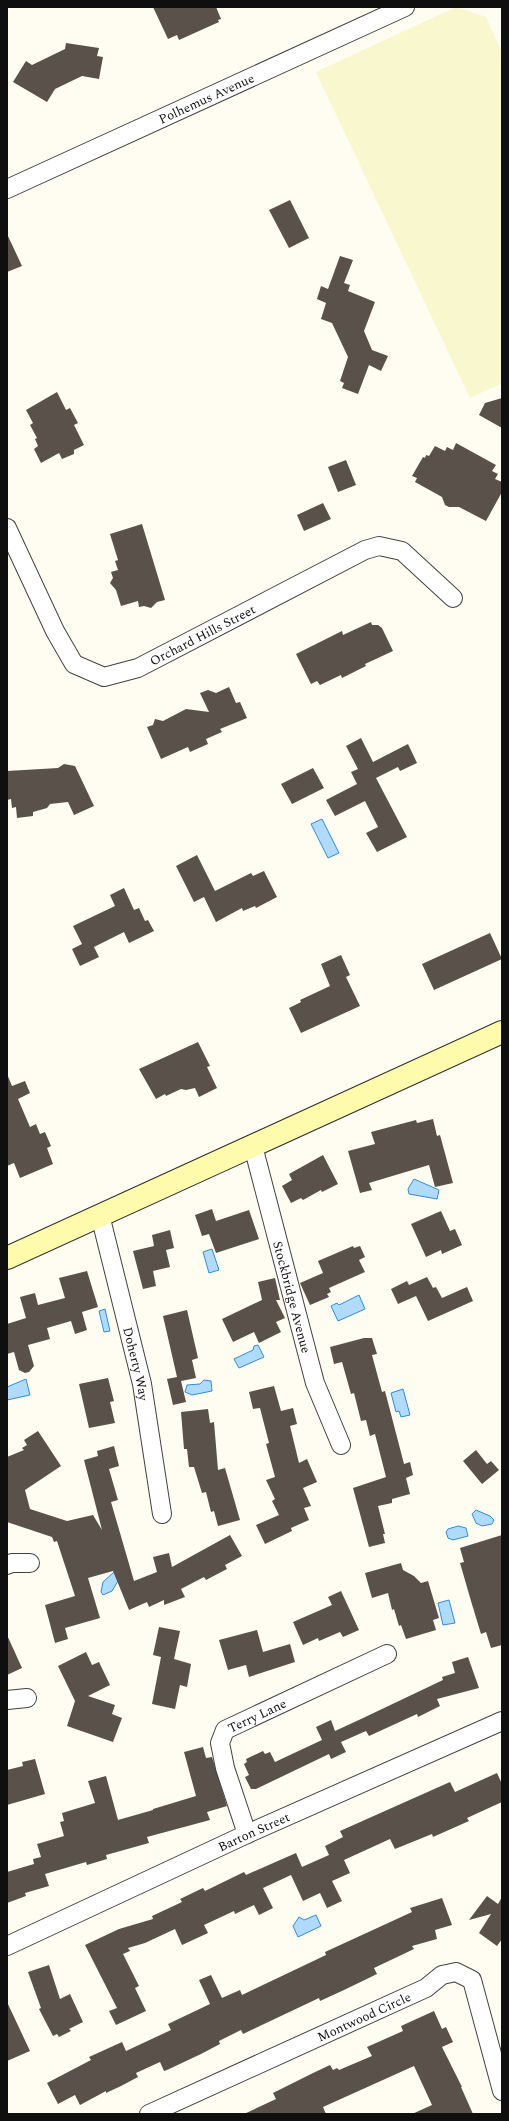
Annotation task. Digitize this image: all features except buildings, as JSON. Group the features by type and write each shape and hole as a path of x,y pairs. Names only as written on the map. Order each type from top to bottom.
{"street":[{"name":"Polhemus Avenue","path":"7,189 405,7"},
{"name":"Orchard Hills Street","path":"7,528 55,631 74,664 104,677 138,668 365,550 379,546 402,551 452,598"},
{"path":"7,1258 502,1032"},
{"name":"Stockbridge Avenue","path":"253,1146 315,1383 340,1445"},
{"name":"Doherty Way","path":"100,1215 142,1384 162,1514"},
{"path":"7,1565 12,1563 30,1563"},
{"name":"Terry Lane","path":"247,1834 225,1768 220,1742 226,1730 387,1654"},
{"path":"7,1700 27,1698"},
{"name":"Barton Street","path":"7,1946 247,1834 502,1721"},
{"name":"Montwood Circle","path":"149,2114 426,1988 442,1975 456,1972 472,1980 502,2091"}],"green space":[{"path":"456,7 486,17 502,53 502,383 470,398 316,72"}],"water":[{"path":"322,819 339,853 328,858 311,824"},
{"path":"414,1179 439,1190 437,1199 409,1194 408,1189"},
{"path":"212,1249 219,1270 209,1273 203,1252"},
{"path":"359,1295 365,1309 338,1321 331,1306 337,1303 339,1305"},
{"path":"105,1309 110,1331 104,1332 99,1311"},
{"path":"258,1345 264,1357 239,1368 234,1359 253,1350 254,1346"},
{"path":"26,1379 30,1395 7,1400 7,1387"},
{"path":"204,1380 211,1381 212,1391 192,1395 185,1392 187,1385 200,1384"},
{"path":"403,1389 410,1415 401,1417 399,1411 396,1412 391,1393"},
{"path":"476,1510 490,1516 494,1520 492,1524 482,1526 476,1523 472,1514"},
{"path":"458,1526 466,1528 468,1536 453,1540 448,1538 446,1532 448,1529"},
{"path":"114,1572 118,1581 112,1591 103,1595 101,1592 103,1582"},
{"path":"449,1600 455,1623 443,1625 438,1603"},
{"path":"316,1915 321,1926 298,1937 293,1926 299,1917 304,1920"}]}
